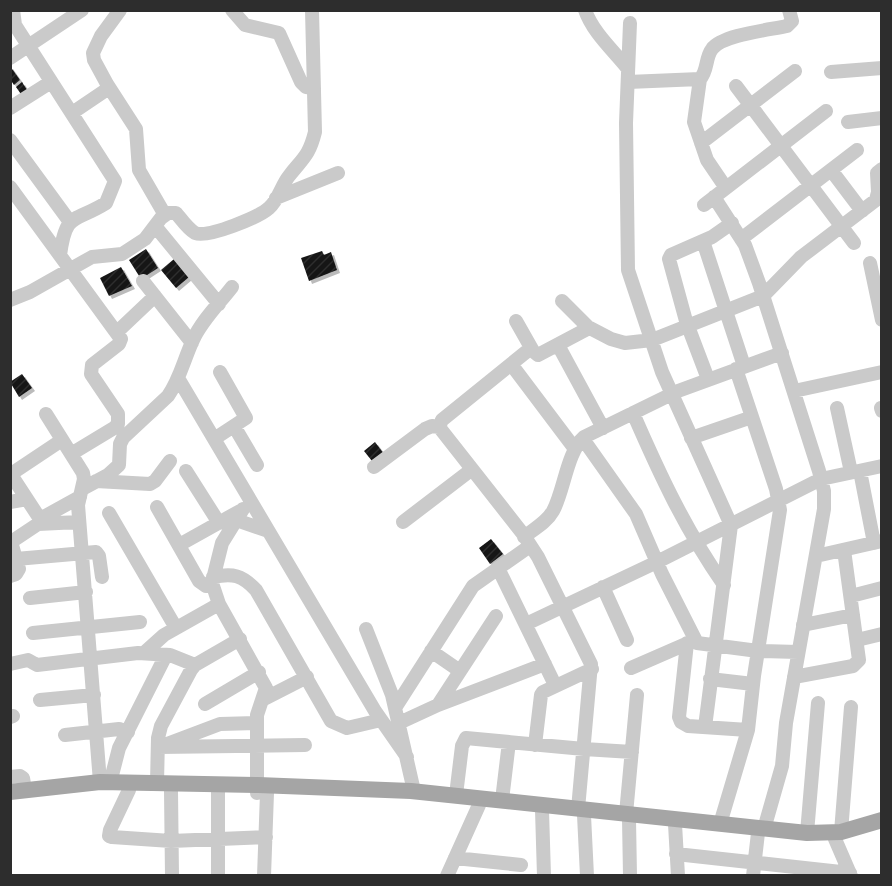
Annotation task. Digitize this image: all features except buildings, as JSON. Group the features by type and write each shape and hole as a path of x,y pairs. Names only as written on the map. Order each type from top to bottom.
{"main road":[{"path":"18,791 105,782 218,792 261,790 581,812"},
{"path":"10,801 71,792 164,787 414,791 502,800 581,812 720,824 740,829"},
{"path":"628,817 675,824 838,835 882,826"},
{"path":"761,831 838,835 882,820"}],"street":[{"path":"13,10 15,25 28,47 116,181 106,203 70,222 63,234 60,255"},
{"path":"10,58 82,10"},
{"path":"120,10 101,36 93,53 109,88 136,129 139,170 165,215"},
{"path":"232,10 244,25 279,33 301,82 306,87 314,88"},
{"path":"10,300 30,292 92,257 122,254 145,239 165,215 173,212 195,232 212,233 269,208 289,176 302,162 311,147 315,132 312,10"},
{"path":"585,10 588,19 628,76"},
{"path":"726,188 707,160 693,115 700,79 705,72 709,54 714,46 727,40 787,26 792,21 789,10"},
{"path":"630,23 626,123 628,270 672,394 731,525 705,727"},
{"path":"831,72 882,68"},
{"path":"700,143 795,71"},
{"path":"628,76 700,79"},
{"path":"10,108 51,82"},
{"path":"736,86 854,243"},
{"path":"72,113 109,88"},
{"path":"753,869 761,831 782,766 798,652 824,509 821,478 764,297 745,245 732,223 709,201 826,111"},
{"path":"848,122 882,118"},
{"path":"10,140 70,222"},
{"path":"741,239 857,150"},
{"path":"562,301 590,328 618,342 652,340 764,297 801,257 878,197 877,173 882,169"},
{"path":"831,170 862,211"},
{"path":"276,198 338,173"},
{"path":"10,187 121,339 119,344 92,365 90,370 118,414 118,424 71,454"},
{"path":"708,380 688,326 669,259 671,255 712,237 732,223"},
{"path":"155,226 219,304"},
{"path":"703,241 725,312 752,417 779,500 779,522 753,684 748,730 720,824"},
{"path":"870,263 882,320"},
{"path":"143,281 192,343"},
{"path":"121,442 168,396 201,326 232,287"},
{"path":"117,332 155,296"},
{"path":"516,321 531,348 538,355 590,328"},
{"path":"558,345 603,428"},
{"path":"438,427 442,420 531,348"},
{"path":"395,708 473,586 498,568 527,541 553,511 579,444 603,428 672,394 782,353"},
{"path":"511,364 636,514 691,642 679,717 684,724 748,730"},
{"path":"214,439 244,421 245,415 220,372"},
{"path":"794,391 882,372"},
{"path":"178,378 214,439 244,511 268,531 381,720 406,757"},
{"path":"816,556 878,542 837,408"},
{"path":"633,413 663,483 695,542 724,585"},
{"path":"46,414 84,478 78,505 79,522 94,695 105,782"},
{"path":"691,438 752,417"},
{"path":"234,426 257,465"},
{"path":"374,467 425,429 432,426 438,427 527,541 587,653 592,669 584,749 581,812 586,876"},
{"path":"10,576 19,572 11,542 119,465 121,442 114,428"},
{"path":"39,522 11,473 62,440"},
{"path":"96,481 150,484 155,481 170,461"},
{"path":"526,624 657,562 821,478 882,466"},
{"path":"403,522 471,470"},
{"path":"186,471 222,543"},
{"path":"10,502 27,499"},
{"path":"157,507 199,581 206,586 233,574 256,590 331,721 347,728 381,720"},
{"path":"179,545 244,511"},
{"path":"244,511 268,531"},
{"path":"244,511 222,543 212,582 219,604 266,688 258,709 257,723 257,747 266,837 264,876"},
{"path":"109,513 176,628"},
{"path":"39,522 79,522"},
{"path":"794,677 857,664 859,656 844,550"},
{"path":"16,559 82,553 98,554 102,577"},
{"path":"498,568 555,685"},
{"path":"603,587 627,640"},
{"path":"851,596 882,588"},
{"path":"30,598 86,592"},
{"path":"144,653 157,640 219,604"},
{"path":"803,625 854,615"},
{"path":"438,705 495,616"},
{"path":"33,633 140,622"},
{"path":"366,629 395,708 414,791"},
{"path":"857,640 882,634"},
{"path":"171,876 171,841 158,747 161,726 195,665 240,639"},
{"path":"631,668 691,642 758,651 798,652"},
{"path":"431,651 460,671"},
{"path":"10,664 28,660 37,665 144,653 166,655 195,665"},
{"path":"105,782 119,748 166,655"},
{"path":"399,723 438,705 545,664"},
{"path":"535,745 541,695 547,689 592,669"},
{"path":"205,704 259,672"},
{"path":"262,700 307,677"},
{"path":"710,679 753,684"},
{"path":"40,700 94,695"},
{"path":"630,876 628,817 637,695"},
{"path":"807,833 818,703"},
{"path":"676,854 753,869 851,874 838,835 850,707"},
{"path":"158,747 220,724 257,723"},
{"path":"64,735 119,729 128,732"},
{"path":"456,795 464,740 470,738 632,752"},
{"path":"502,800 509,742"},
{"path":"158,747 305,745"},
{"path":"10,777 20,776 22,778 18,791"},
{"path":"129,790 109,836 171,841 266,837"},
{"path":"218,792 218,876"},
{"path":"447,876 479,805"},
{"path":"542,810 544,876"},
{"path":"675,824 678,876"},
{"path":"455,858 503,869 521,865"}]}
